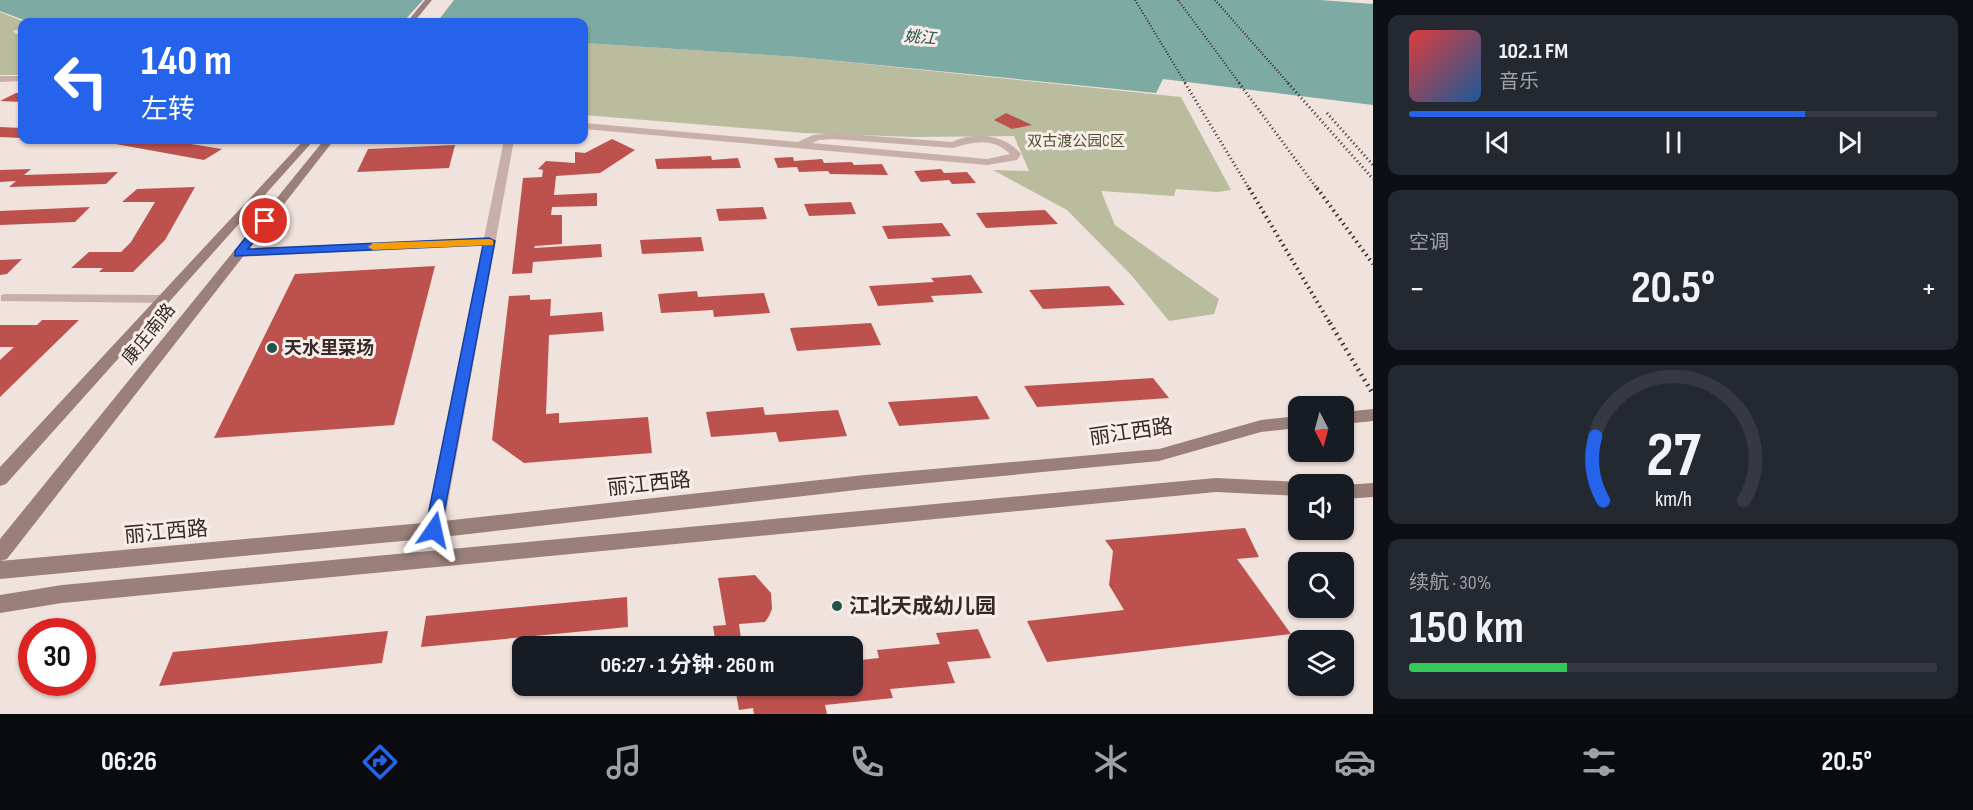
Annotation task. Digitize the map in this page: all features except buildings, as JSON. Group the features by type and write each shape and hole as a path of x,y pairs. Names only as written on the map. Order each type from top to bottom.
{"main road":[{"path":"413,18 429,0"},
{"name":"康庄南路","path":"0,479 305,144"},
{"name":"康庄南路","path":"0,553 326,144"},
{"path":"1354,417 1373,415"},
{"name":"丽江西路","path":"0,570 434,530 865,482 1159,455 1262,426 1288,423"},
{"path":"0,604 62,594 1216,485 1288,488"},
{"path":"1354,491 1373,490"}],"street":[{"path":"0,79 18,79"},
{"path":"588,126 987,162 1013,158 1016,154 1005,144 984,140 962,140 953,145 834,136 817,137 801,144"},
{"path":"434,530 508,144"},
{"path":"239,253 489,241"},
{"path":"6,298 164,299"}],"green space":[{"path":"0,12 18,19 18,29 13,31 18,34 18,75 0,75"},
{"name":"双古渡公园C区","path":"588,43 798,57 1181,97 1231,190 1218,192 1176,189 1174,196 1101,191 1115,225 1219,299 1214,314 1169,321 1132,276 1067,210 993,170 1029,171 1014,136 913,137 804,133 588,115"}],"water":[{"name":"姚江","path":"0,0 1320,0 1373,4 1373,105 1163,79 1156,93 798,57 588,43 588,18 18,18 0,11"}],"pier":[{"path":"423,0 454,0 440,18 407,18"}],"railway":[{"path":"1135,0 1186,84"},
{"path":"1178,0 1240,84"},
{"path":"1215,0 1289,84"},
{"path":"1185,83 1250,190"},
{"path":"1239,83 1318,190"},
{"path":"1288,83 1373,179"},
{"path":"1327,113 1373,165"},
{"path":"1249,188 1331,325"},
{"path":"1317,188 1373,264"},
{"path":"1330,323 1373,394"}],"slow traffic":[{"path":"373,247 489,242"}],"place":[{"name":"天水里菜场","path":"272,348"},
{"name":"江北天成幼儿园","path":"837,606"}],"route":[{"path":"265,221 239,253 489,241 434,530"}]}
